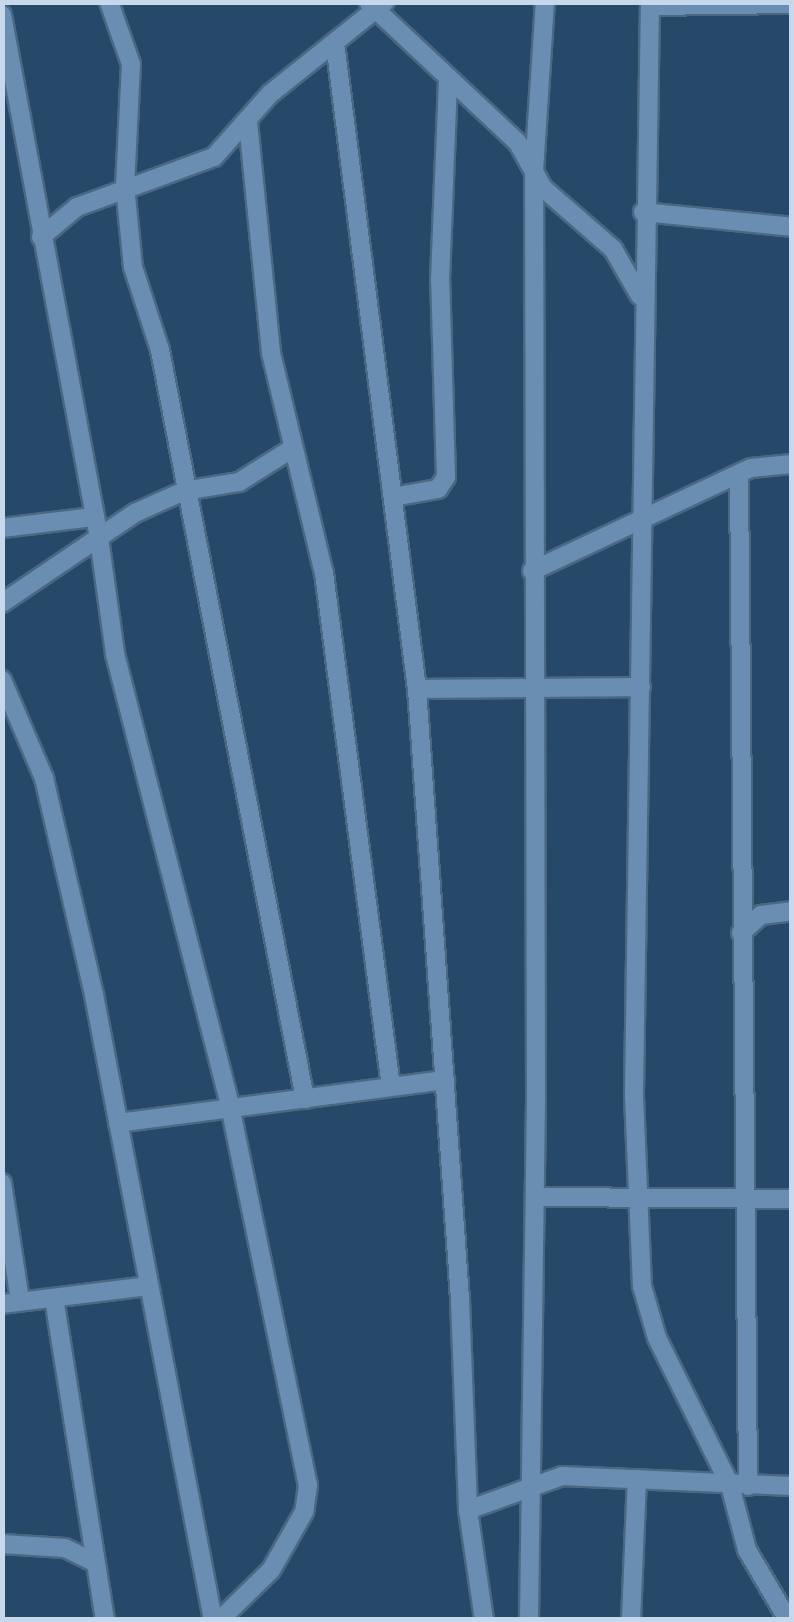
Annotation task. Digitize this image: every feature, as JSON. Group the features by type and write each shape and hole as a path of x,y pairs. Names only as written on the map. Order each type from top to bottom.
{"street":[{"path":"110,2 130,64 126,186 133,267 154,326 305,1099"},
{"path":"529,1620 536,1196 531,693 534,171 545,2"},
{"path":"739,1485 645,1309 638,1198 642,301 650,4 792,4"},
{"path":"41,236 77,206 126,186 201,164 248,122 270,94 376,6 448,83 499,122 555,202 613,249 642,301"},
{"path":"2,16 93,517 100,538 115,654 230,1106 308,1485 304,1512 271,1570 216,1620"},
{"path":"335,43 416,689 445,1080 468,1510 484,1620"},
{"path":"394,497 438,489 446,477 440,280 448,83"},
{"path":"248,122 271,353 324,573 391,1087"},
{"path":"643,212 792,227"},
{"path":"2,603 100,538 184,490 239,482 293,448"},
{"path":"532,571 640,515 739,474 792,464"},
{"path":"739,474 743,1198 739,1485 747,1550 788,1620"},
{"path":"2,528 93,517"},
{"path":"2,680 44,778 118,1122 216,1620"},
{"path":"416,689 531,693 641,688"},
{"path":"740,933 762,915 792,911"},
{"path":"118,1122 445,1080"},
{"path":"2,1183 11,1303 148,1286"},
{"path":"536,1196 792,1199"},
{"path":"54,1298 90,1560 105,1620"},
{"path":"468,1510 562,1476 792,1486"},
{"path":"630,1620 637,1479"},
{"path":"2,1544 66,1548 90,1560"}]}
